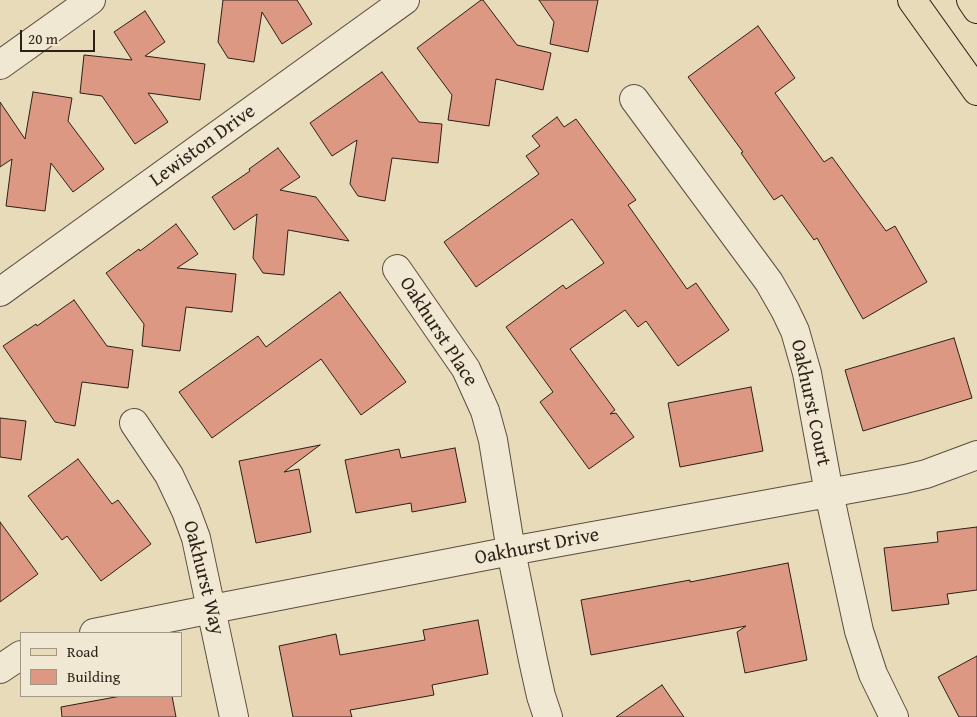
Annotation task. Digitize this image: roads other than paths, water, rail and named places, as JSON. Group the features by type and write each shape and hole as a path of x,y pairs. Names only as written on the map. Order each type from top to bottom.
{"main road":[{"path":"912,0 977,91"},
{"path":"970,0 977,9"}],"street":[{"path":"0,65 91,0"},
{"name":"Lewiston Drive","path":"0,292 405,0"},
{"name":"Oakhurst Court","path":"634,99 762,273 785,310 795,331 807,373 829,493 862,638 873,674 894,717"},
{"name":"Oakhurst Place","path":"398,269 466,369 485,411 494,445 511,551 541,696 548,717"},
{"name":"Oakhurst Way","path":"134,423 169,475 196,538 234,717"},
{"name":"Oakhurst Drive","path":"99,632 511,551 926,474 977,455"},
{"path":"0,669 20,656"}]}
